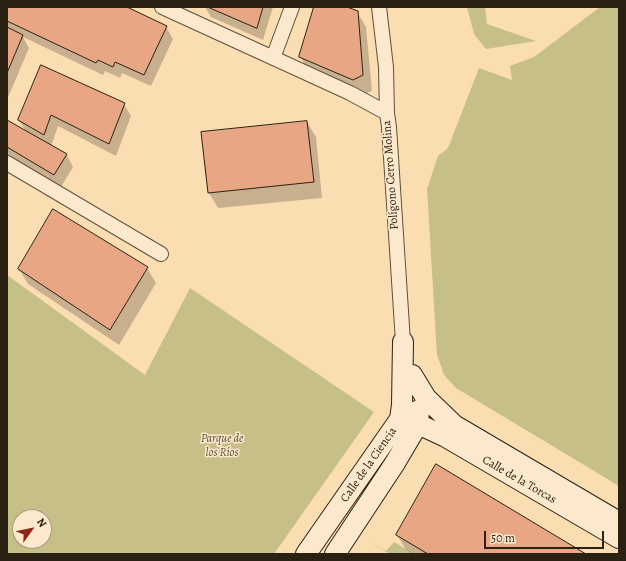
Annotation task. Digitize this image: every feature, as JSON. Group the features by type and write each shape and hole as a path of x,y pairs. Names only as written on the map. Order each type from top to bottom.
{"street":[{"path":"162,7 179,11 273,58 350,93 387,112"},
{"path":"273,58 292,7"},
{"name":"Polígono Cerro Molina","path":"379,7 386,67 387,112 403,342"},
{"path":"7,163 161,254"},
{"path":"403,342 418,400 409,416"},
{"name":"Calle de la Ciencia","path":"334,554 395,464 409,416 403,342"},
{"path":"412,375 426,398 449,421"},
{"path":"409,416 435,413 619,522"},
{"name":"Calle de la Ciencia","path":"306,554 409,416"},
{"name":"Calle de la Torcas","path":"409,416 619,538"}],"green space":[{"path":"467,7 485,7 487,24 536,41 486,49 474,34"},
{"path":"600,7 619,7 619,486 456,388 444,375 437,355 427,189 438,156 448,148 479,68 512,80 510,66 534,57"},
{"name":"Parque de los Ríos","path":"7,275 145,375 190,288 374,412 274,554 7,554"},
{"path":"366,540 386,551 394,542 414,554 390,554"}],"building":[{"path":"7,7 127,7 167,26 144,75 115,62 113,67 98,60 96,63 7,21"},
{"path":"208,7 263,7 257,28"},
{"path":"314,7 347,7 358,11 363,75 353,80 299,57"},
{"path":"7,27 23,35 7,73"},
{"path":"41,65 125,103 109,144 51,115 44,135 18,120"},
{"path":"7,120 67,154 54,175 7,147"},
{"path":"307,121 314,182 208,193 201,132"},
{"path":"53,209 148,267 110,330 18,269"},
{"path":"436,464 586,554 428,554 396,535"}]}
